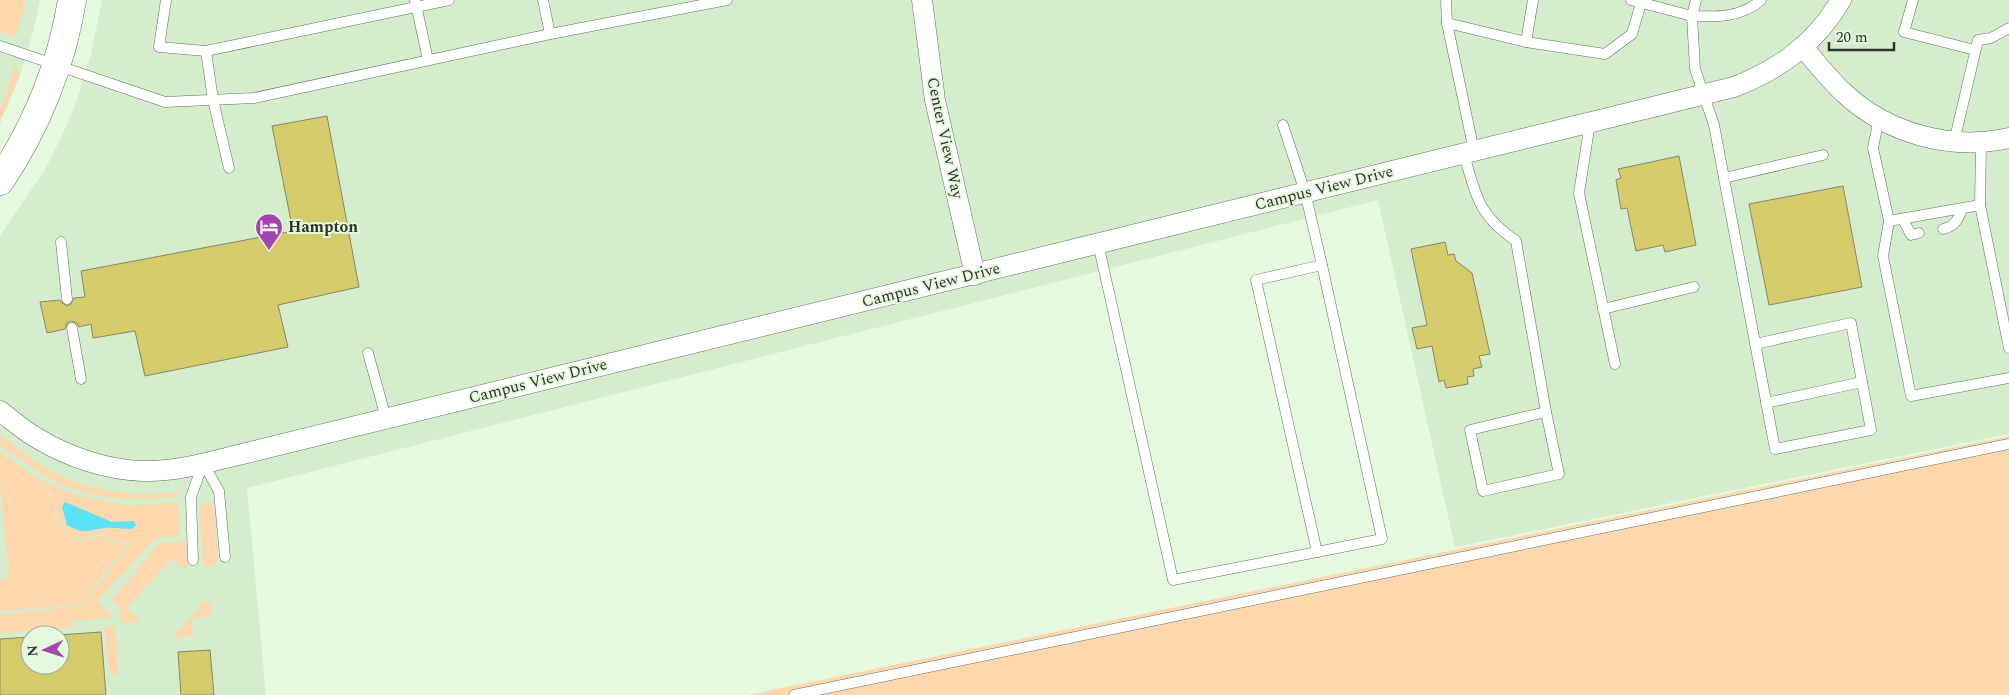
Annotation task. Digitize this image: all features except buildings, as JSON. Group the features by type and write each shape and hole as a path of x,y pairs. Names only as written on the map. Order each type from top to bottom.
{"street":[{"path":"0,181 27,135 56,64 72,0"},
{"name":"Center View Way","path":"922,0 935,100 975,274"},
{"name":"Campus View Drive","path":"0,411 36,438 74,456 110,467 158,471 202,463 1734,87 1766,73 1803,47 1821,31 1841,0"},
{"path":"1803,47 1825,74 1846,94 1879,118 1914,133 1954,142 1981,142 2009,138"}],"lane":[{"path":"166,0 158,47 206,51 416,3 449,0"},
{"path":"543,0 550,34"},
{"path":"0,46 165,102 254,98 550,34 723,0"},
{"path":"1446,0 1447,23 1479,204 1488,217 1516,241 1546,412 1559,474 1482,491 1470,430 1546,412"},
{"path":"1526,42 1533,0"},
{"path":"1696,0 1692,16 1695,69 1714,125 1766,403 1775,448 1871,430 1851,322 1755,344"},
{"path":"1447,23 1526,42 1605,54 1632,34 1636,1 1692,16 1722,17 1745,10 1760,0"},
{"path":"1913,0 1904,32 1975,50"},
{"path":"416,3 428,60"},
{"path":"1954,142 1978,40 1991,38 2009,28"},
{"path":"206,51 213,100 229,168"},
{"path":"1879,118 1873,148 1889,221 1884,256 1912,396 2009,378"},
{"path":"1590,123 1579,193 1615,364"},
{"path":"1098,244 1173,580 1382,539 1305,192 1283,125"},
{"path":"1981,142 1980,205 2009,348"},
{"path":"1724,178 1823,155"},
{"path":"1889,221 1980,205"},
{"path":"1944,229 1952,227 1959,218 1962,209"},
{"path":"1903,218 1911,235 1919,233"},
{"path":"61,242 67,299"},
{"path":"1317,552 1256,280 1322,265"},
{"path":"1603,309 1694,287"},
{"path":"72,328 81,379"},
{"path":"368,353 386,418"},
{"path":"1766,403 1862,382"},
{"path":"794,695 2009,444"},
{"path":"202,463 219,491 225,557"},
{"path":"193,560 191,497 202,463"}],"shaded area":[{"path":"0,0 40,0 20,75 0,123"},
{"path":"0,0 26,0 16,37 0,32"},
{"path":"102,0 2009,0 2009,434 1455,547 1378,200 247,488 266,695 0,695 0,236 46,168 77,100 91,54"},
{"path":"15,65 20,75 0,123 0,109"},
{"path":"0,435 53,472 87,485 123,493 160,494 178,492 180,496 122,499 80,491 49,478 24,462 0,445"},
{"path":"2009,436 2009,695 748,695"},
{"path":"0,451 32,475 48,483 47,489 62,528 83,542 94,537 105,537 111,543 128,544 90,590 85,604 0,611 0,579 9,578 0,483"},
{"path":"49,483 76,495 129,506 178,502 180,536 156,538 97,601 114,618 72,621 73,627 70,627 70,625 20,625 20,631 0,633 0,615 86,605 92,591 130,544 124,541 112,542 105,535 93,535 83,540 64,528 48,489"},
{"path":"207,501 212,504 214,512 218,560 213,567 205,567 203,562 200,505"},
{"path":"185,542 187,568 183,569 171,559 127,608 140,619 139,621 121,623 120,608 112,600 160,543"},
{"path":"205,601 212,603 211,616 192,619 193,635 173,639 174,636"},
{"path":"115,626 119,674 112,675 111,669 108,669 105,627"}],"water":[{"path":"65,502 112,522 134,521 136,525 132,529 79,530 67,525 62,507"}],"place":[{"name":"Hampton","path":"269,251"}]}
